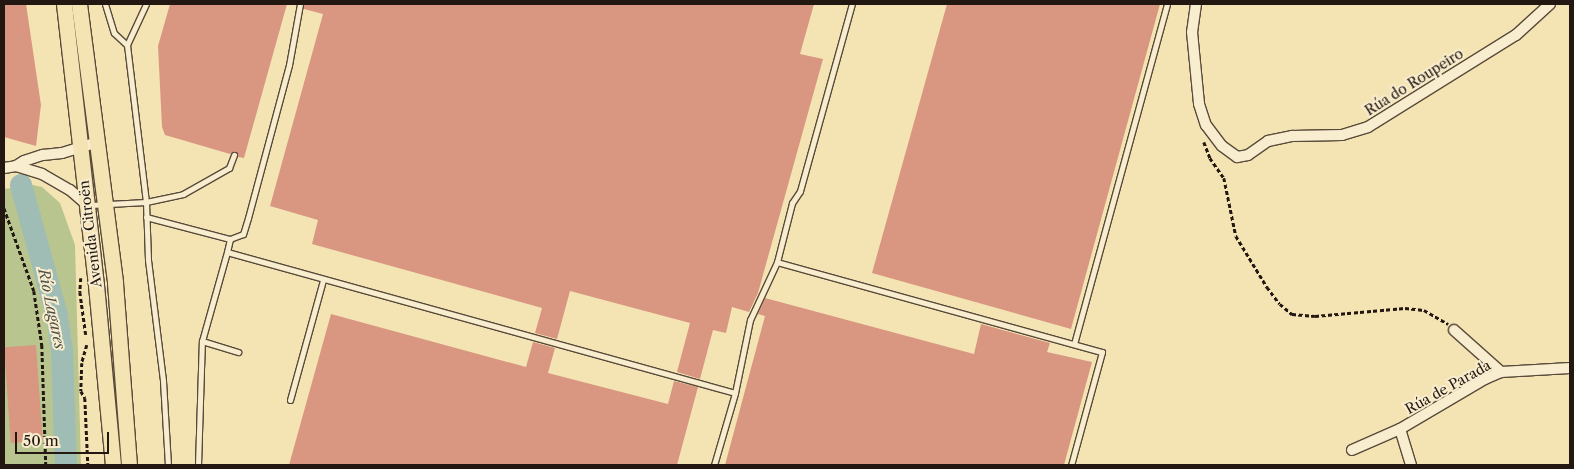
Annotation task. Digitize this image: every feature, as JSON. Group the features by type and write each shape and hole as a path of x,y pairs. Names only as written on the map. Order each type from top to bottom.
{"main road":[{"name":"Avenida Citroën","path":"64,4 81,147 113,465"},
{"name":"Avenida Citroën","path":"79,4 106,204 128,465"}],"street":[{"name":"Rúa do Roupeiro","path":"1196,4 1192,32 1199,104 1206,125 1222,146 1237,157 1248,155 1268,141 1292,136 1342,135 1368,127 1516,35 1550,4"},
{"path":"4,168 16,166 31,159 62,154 98,142"},
{"path":"16,166 54,180 70,190 87,206"},
{"path":"1454,330 1501,372"},
{"name":"Rúa de Parada","path":"1352,450 1400,429 1485,379 1501,372 1570,368"},
{"name":"Rúa de Parada","path":"1400,429 1411,465"}],"lane":[{"path":"105,4 114,33 127,45"},
{"path":"146,4 127,45 146,202 148,260 163,381 168,465"},
{"path":"146,217 230,239 243,234 289,65 300,4"},
{"path":"714,465 735,393 750,320 777,262 792,203 800,191 852,4"},
{"path":"1074,344 1167,4"},
{"path":"87,206 146,202 183,194 229,168 234,156"},
{"path":"198,465 202,341 230,239"},
{"path":"227,252 735,393"},
{"path":"777,262 1102,352 1071,465"},
{"path":"290,400 323,280"},
{"path":"202,341 238,352"}],"path":[{"path":"1202,135 1210,158 1224,178 1236,236 1271,292 1280,304 1292,314 1303,316 1386,309 1424,310 1440,318 1454,330"},
{"path":"4,208 34,291 42,345 46,465"},
{"path":"81,275 80,292 87,346 82,363 81,392 85,398 88,465"}],"green space":[{"path":"33,185 42,187 60,203 75,245 81,465 4,465 4,189"}],"building":[{"path":"4,4 26,4 41,105 36,146 4,137"},
{"path":"170,4 287,4 244,158 238,157 235,151 230,154 165,135 162,127 158,46"},
{"path":"304,4 814,4 800,54 823,59 758,293 749,312 732,307 726,333 713,330 700,379 677,372 690,323 570,291 557,339 535,333 542,308 312,244 318,220 270,206 323,14 304,9"},
{"path":"947,4 1160,4 1071,329 872,273"},
{"path":"765,298 974,354 981,324 1050,343 1047,352 1092,362 1064,465 725,465 765,316 758,314"},
{"path":"331,314 526,367 533,342 555,348 548,373 668,404 674,381 698,387 677,465 289,465"},
{"path":"36,345 43,441 11,443 4,347"}],"waterway":[{"name":"Río Lagares","path":"21,185 57,316 62,352 66,465"}]}
